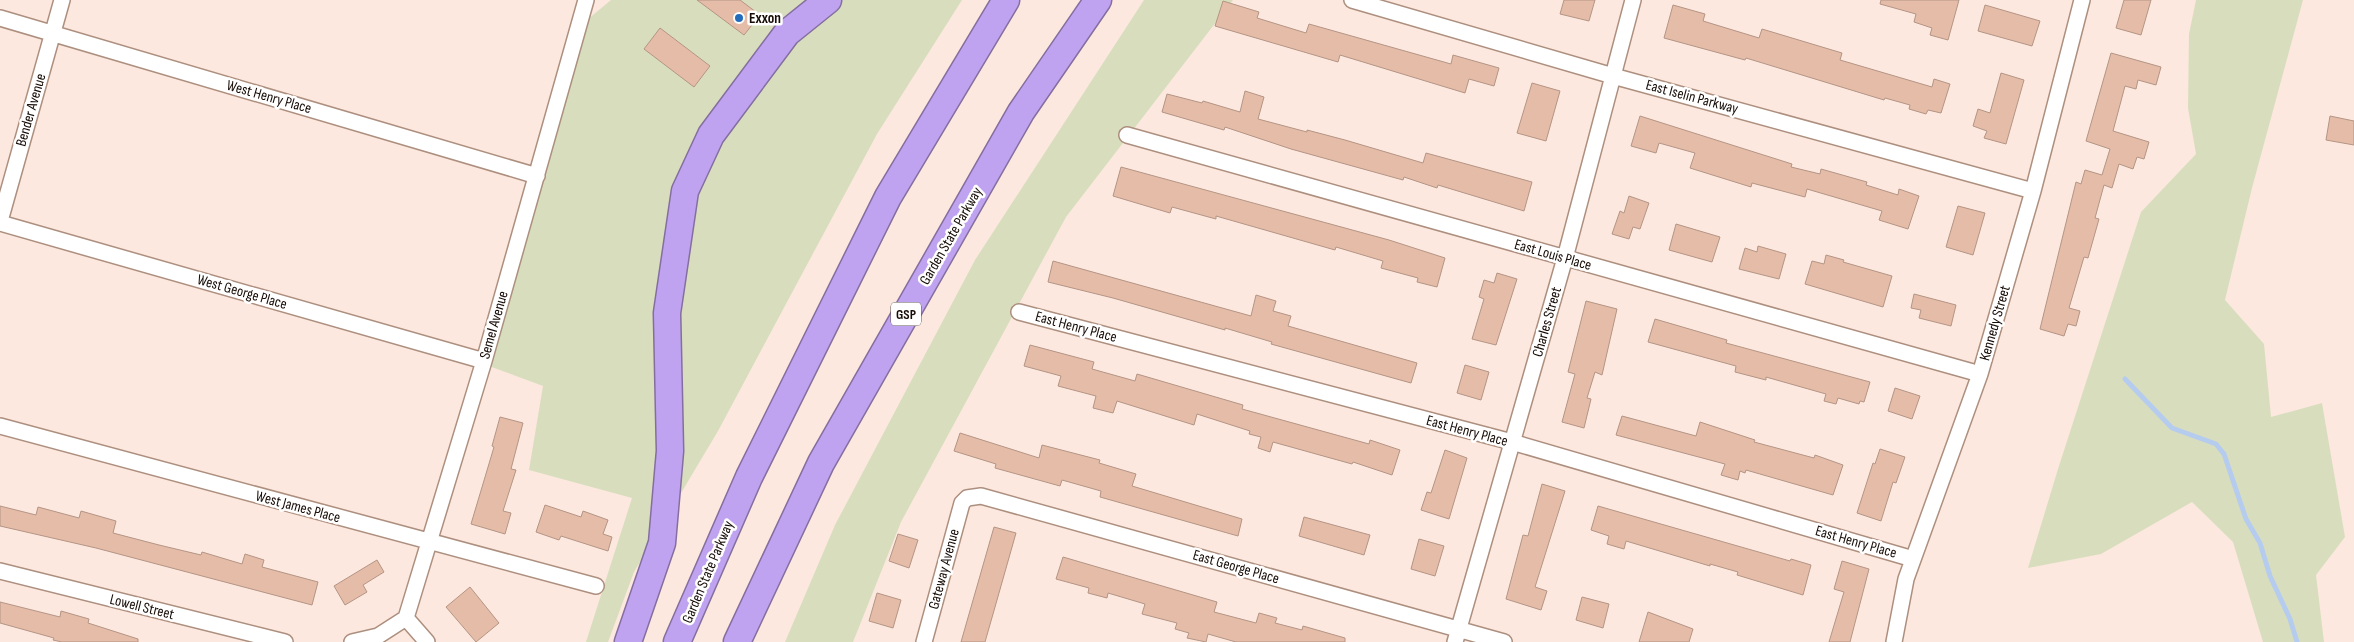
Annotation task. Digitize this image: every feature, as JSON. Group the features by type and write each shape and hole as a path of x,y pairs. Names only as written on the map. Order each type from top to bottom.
{"highway":[{"path":"628,642 662,543 670,451 667,314 685,191 711,136 787,34 828,0"},
{"name":"Garden State Parkway","path":"677,642 749,477 888,197 1006,0"},
{"name":"Garden State Parkway","path":"737,642 821,463 1021,112 1098,0"}],"street":[{"name":"Bender Avenue","path":"0,222 62,0"},
{"name":"Semel Avenue","path":"406,618 484,361 586,0"},
{"name":"East Iselin Parkway","path":"1352,0 1613,76 2033,190"},
{"name":"Charles Street","path":"1457,636 1565,258 1634,0"},
{"name":"Kennedy Street","path":"1894,642 1906,579 1980,374 2033,190 2082,0"},
{"name":"West Henry Place","path":"0,18 537,176"},
{"name":"East Louis Place","path":"1127,135 1980,374"},
{"name":"West George Place","path":"0,222 484,361"},
{"name":"East Henry Place","path":"1018,312 1512,442 1913,558"},
{"name":"West James Place","path":"0,426 596,586"},
{"name":"East George Place","path":"967,498 981,496 997,499 1457,636 1504,642"},
{"name":"Gateway Avenue","path":"924,642 960,509 967,498"},
{"name":"Lowell Street","path":"0,571 259,639 285,642"},
{"path":"352,642 378,636 406,618 427,642"}],"green space":[{"path":"611,0 962,0 877,134 718,431 634,572 608,642 586,642 632,498 529,470 543,386 489,366 582,24"},
{"path":"1144,0 1233,0 1066,217 901,522 853,642 785,642 835,525 975,260"},
{"path":"2196,0 2303,0 2252,188 2225,300 2264,344 2271,417 2322,403 2345,537 2316,575 2324,642 2263,642 2233,542 2192,502 2101,554 2028,568 2141,212 2196,154 2188,108 2189,34"}],"building":[{"name":"Exxon","path":"697,0 740,0 760,15 744,35"},
{"path":"1564,0 1595,0 1589,21 1560,14"},
{"path":"1881,0 1959,0 1948,40 1930,35 1932,28 1914,22 1916,14 1880,4"},
{"path":"2124,0 2151,0 2141,35 2116,28"},
{"path":"1223,1 1259,12 1257,18 1306,33 1309,24 1451,64 1453,55 1499,68 1494,86 1469,79 1465,93 1340,55 1338,62 1215,26"},
{"path":"1673,5 1705,14 1703,21 1759,38 1762,29 1842,53 1840,60 1932,87 1934,79 1950,84 1941,113 1928,110 1926,114 1909,109 1910,105 1885,98 1884,100 1746,58 1745,60 1664,38"},
{"path":"1985,5 2040,21 2032,46 1978,31"},
{"path":"660,28 710,66 694,87 644,49"},
{"path":"2111,53 2161,67 2156,85 2138,80 2136,89 2125,86 2113,131 2149,142 2144,159 2137,157 2133,169 2119,164 2112,188 2104,185 2095,218 2099,219 2088,258 2084,257 2069,308 2080,311 2076,326 2068,324 2064,336 2040,329 2076,182 2081,184 2085,170 2102,175 2110,149 2086,141"},
{"path":"2001,73 2024,80 2006,144 1984,138 1987,131 1973,126 1978,109 1990,113"},
{"path":"1532,83 1560,91 1546,141 1517,133"},
{"path":"1245,91 1264,97 1258,119 1345,140 1423,163 1426,153 1532,182 1524,211 1438,185 1437,188 1404,177 1403,180 1291,149 1225,127 1224,130 1162,112 1167,94 1202,103 1203,101 1240,112"},
{"path":"1640,116 1792,164 1791,167 1820,174 1821,169 1867,182 1866,185 1898,195 1899,189 1919,196 1908,229 1879,220 1882,211 1807,189 1805,197 1752,183 1751,187 1690,168 1695,153 1659,143 1656,153 1631,146"},
{"path":"2330,116 2354,121 2354,145 2326,140"},
{"path":"1121,167 1389,240 1445,258 1437,287 1417,282 1418,278 1381,268 1383,261 1336,247 1335,250 1216,216 1216,219 1172,207 1170,213 1113,196"},
{"path":"1629,196 1649,203 1640,229 1633,227 1629,239 1612,234 1620,211 1624,213"},
{"path":"1958,206 1985,213 1973,255 1946,247"},
{"path":"1676,224 1720,237 1712,262 1669,250"},
{"path":"1758,246 1786,254 1779,279 1739,269 1745,248 1757,252"},
{"path":"1826,255 1844,260 1843,262 1892,276 1883,307 1805,284 1812,261 1824,264"},
{"path":"1053,261 1251,316 1256,295 1276,301 1273,311 1291,316 1288,326 1417,363 1411,383 1271,344 1272,342 1225,328 1225,330 1113,298 1048,282"},
{"path":"1497,273 1517,279 1496,345 1472,339 1484,299 1479,297 1484,280 1494,283"},
{"path":"1914,294 1956,305 1951,326 1919,318 1921,310 1911,308"},
{"path":"1586,301 1617,309 1602,375 1595,372 1587,398 1591,399 1584,428 1562,422 1575,374 1568,372"},
{"path":"1655,319 1727,340 1726,343 1870,382 1864,402 1860,401 1859,404 1838,398 1836,404 1824,401 1826,394 1766,377 1766,380 1735,372 1736,366 1648,342"},
{"path":"1030,345 1094,362 1092,369 1135,381 1137,374 1243,405 1242,409 1369,444 1370,440 1400,450 1392,475 1353,462 1352,464 1273,442 1270,452 1258,448 1261,437 1249,434 1250,431 1197,414 1194,425 1117,401 1113,413 1093,408 1096,396 1058,386 1061,376 1024,366"},
{"path":"1465,365 1489,372 1481,400 1457,393"},
{"path":"1895,388 1920,396 1912,419 1888,411"},
{"path":"1622,416 1696,436 1700,422 1755,440 1754,442 1814,458 1815,455 1843,465 1833,495 1746,470 1745,473 1740,471 1738,480 1721,475 1725,464 1616,435"},
{"path":"500,417 523,423 511,469 516,470 503,511 511,513 505,534 471,524 494,447 492,446"},
{"path":"960,433 1039,458 1042,445 1100,460 1099,463 1136,474 1132,486 1242,519 1238,536 1100,497 1101,491 1062,480 1060,486 995,468 996,464 954,451"},
{"path":"1880,449 1905,457 1896,483 1893,482 1881,521 1857,513 1873,463 1875,464"},
{"path":"1445,450 1467,458 1449,519 1421,510 1427,492 1431,493"},
{"path":"1542,484 1565,491 1535,587 1547,591 1541,610 1506,599 1523,535 1528,536"},
{"path":"545,505 581,517 583,511 608,520 603,534 612,537 608,551 561,536 559,540 536,532"},
{"path":"0,506 36,515 38,507 79,518 81,511 116,521 113,533 201,555 202,552 242,564 245,554 264,560 262,567 318,582 312,605 96,548 0,526"},
{"path":"1598,506 1790,561 1791,559 1811,565 1803,595 1737,575 1738,572 1710,564 1710,566 1626,541 1624,549 1607,544 1609,536 1591,530"},
{"path":"1304,517 1370,535 1364,555 1299,536"},
{"path":"994,527 1016,533 985,642 961,642"},
{"path":"898,534 918,540 909,568 889,561"},
{"path":"1419,539 1444,546 1435,576 1411,569"},
{"path":"1063,557 1217,602 1214,612 1256,623 1259,613 1277,618 1275,623 1302,630 1303,626 1345,638 1345,642 1236,642 1208,634 1206,642 1187,638 1189,633 1175,629 1177,623 1142,614 1145,604 1108,593 1107,598 1088,593 1089,588 1056,579"},
{"path":"377,560 384,572 363,585 367,592 345,605 334,586"},
{"path":"1842,561 1869,569 1850,642 1829,642 1844,592 1834,589"},
{"path":"470,587 499,623 476,642 446,607"},
{"path":"877,593 901,600 893,628 869,621"},
{"path":"1582,597 1609,604 1603,628 1576,620"},
{"path":"0,602 60,617 61,611 89,619 88,623 138,639 138,642 62,642 53,640 54,638 0,623"},
{"path":"1648,612 1693,629 1689,642 1639,642"}],"waterway":[{"path":"2125,379 2172,428 2216,444 2224,454 2246,519 2260,543 2270,576 2290,619 2297,642"}],"place":[{"name":"Exxon","path":"739,18"}]}
